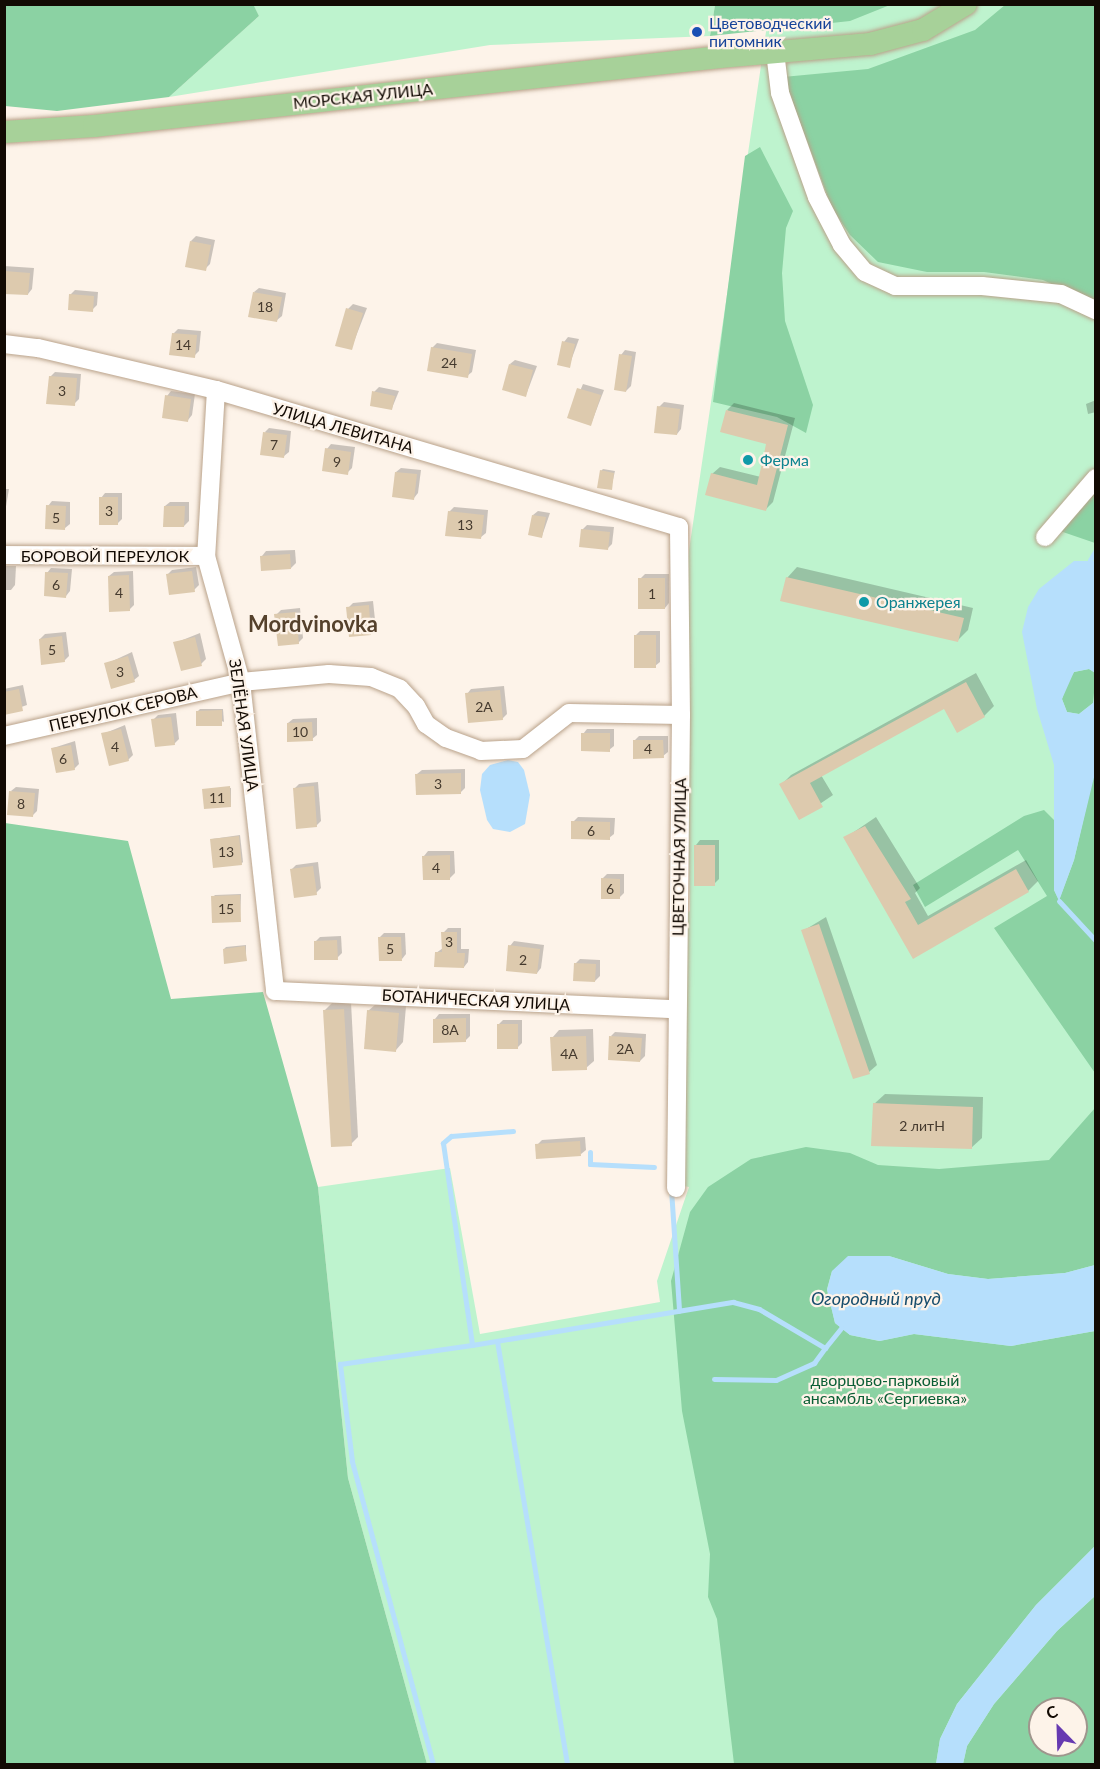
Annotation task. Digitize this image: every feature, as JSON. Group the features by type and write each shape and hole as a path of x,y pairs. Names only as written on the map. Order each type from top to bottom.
{"main road":[{"name":"МОРСКАЯ УЛИЦА","path":"4,132 94,126 896,39 923,30 966,4"}],"street":[{"path":"775,52 780,93 817,197 842,245 865,272 895,286 982,286 1061,294 1095,310"},
{"name":"УЛИЦА ЛЕВИТАНА","path":"4,344 38,348 216,390 679,527"},
{"name":"ЗЕЛЁНАЯ УЛИЦА","path":"216,390 206,556 241,682 275,992"},
{"path":"1045,537 1095,478"},
{"name":"ЦВЕТОЧНАЯ УЛИЦА","path":"676,1188 681,715 679,527"},
{"name":"БОРОВОЙ ПЕРЕУЛОК","path":"4,555 206,556"},
{"name":"ПЕРЕУЛОК СЕРОВА","path":"4,736 241,682 329,674 372,677 400,690 416,706 426,723 440,733 481,751 523,750 569,713 681,715"},
{"name":"БОТАНИЧЕСКАЯ УЛИЦА","path":"275,992 677,1009"}],"green space":[{"path":"253,4 259,16 169,97 57,111 5,106 5,5"},
{"path":"715,4 890,5 850,21 710,36"},
{"path":"253,5 715,5 710,36 490,45 169,97 259,16"},
{"path":"770,5 1095,5 1095,1764 427,1764 348,1478 318,1187 450,1168 480,1334 660,1302 657,1281 689,1187 684,1186 687,913 690,911 684,584"},
{"path":"1005,5 1095,5 1095,304 1043,280 984,272 927,272 878,262 850,235 832,208 783,77 868,69 975,30"},
{"path":"760,147 793,211 786,228 782,273 785,321 813,405 806,433 777,417 713,402 745,156"},
{"path":"1095,489 1095,543 1060,531"},
{"path":"1089,669 1096,673 1093,703 1079,714 1067,712 1062,699 1067,683 1074,672"},
{"path":"1095,769 1095,1073 994,928 1047,896 1018,850 925,907 913,885 1024,816 1044,810 1055,821 1054,890 1059,900 1074,860"},
{"path":"5,823 128,841 171,999 263,992 318,1187 348,1478 427,1764 5,1764"},
{"name":"дворцово-парковый ансамбль «Сергиевка»","path":"1095,1108 1095,1265 1065,1273 988,1279 948,1274 889,1256 832,1271 827,1289 835,1323 850,1335 879,1341 914,1334 1011,1346 1095,1331 1095,1546 1036,1605 957,1704 940,1739 936,1764 734,1764 717,1619 708,1597 710,1554 682,1411 671,1281 690,1212 708,1187 751,1159 806,1147 850,1153 878,1165 939,1169 1049,1160"},
{"path":"1095,1596 1095,1764 963,1764 967,1746 994,1704 1057,1631"}],"water":[{"path":"1074,561 1095,561 1095,673 1089,669 1074,672 1062,699 1067,712 1079,714 1093,703 1095,695 1096,769 1074,860 1059,901 1054,890 1054,765 1037,709 1022,632 1028,607 1039,589"},
{"path":"508,760 518,762 524,770 530,795 525,824 510,832 493,829 487,820 480,790 482,774 490,765"},
{"name":"Огородный пруд","path":"848,1256 889,1256 948,1274 988,1279 1065,1273 1095,1265 1095,1331 1011,1346 914,1334 880,1341 850,1335 835,1323 827,1290 832,1271"},
{"path":"1095,1546 1095,1596 1057,1631 994,1704 967,1746 963,1764 936,1764 940,1739 957,1704 1036,1605"}],"building":[{"path":"190,241 211,245 206,271 185,267"},
{"path":"4,271 30,273 28,295 4,294"},
{"path":"253,292 282,297 277,322 248,317"},
{"path":"69,294 94,296 93,312 68,310"},
{"path":"346,308 363,313 352,350 335,346"},
{"path":"172,333 197,335 195,358 169,355"},
{"path":"562,341 575,344 570,368 557,365"},
{"path":"431,347 472,354 468,378 427,371"},
{"path":"619,354 632,356 626,392 614,390"},
{"path":"509,364 533,370 526,397 502,390"},
{"path":"49,376 77,378 75,406 46,404"},
{"path":"577,388 601,395 591,426 567,418"},
{"path":"372,391 395,396 392,410 370,406"},
{"path":"165,395 191,399 188,422 162,418"},
{"path":"657,406 680,409 677,435 654,433"},
{"path":"726,410 788,425 766,511 705,495 711,473 757,485 766,444 720,432"},
{"path":"263,432 287,435 284,458 260,455"},
{"path":"325,448 351,452 348,475 322,471"},
{"path":"600,470 614,473 612,490 597,488"},
{"path":"395,472 417,474 414,500 392,497"},
{"path":"99,497 118,497 118,525 99,525"},
{"path":"46,505 66,506 65,530 45,529"},
{"path":"164,506 185,506 184,527 163,527"},
{"path":"448,511 484,515 481,539 445,536"},
{"path":"532,515 546,517 542,538 528,535"},
{"path":"581,529 610,532 608,550 579,547"},
{"path":"290,554 291,569 261,571 260,556"},
{"path":"192,571 195,592 169,595 166,574"},
{"path":"45,572 68,573 66,598 44,596"},
{"path":"129,575 130,611 109,612 108,576"},
{"path":"786,577 964,618 958,642 780,601"},
{"path":"638,578 665,578 665,609 638,609"},
{"path":"369,605 371,635 349,637 346,607"},
{"path":"296,612 299,644 278,646 274,614"},
{"path":"634,635 656,635 656,668 634,668"},
{"path":"62,636 65,662 41,665 39,639"},
{"path":"195,637 202,666 181,671 173,642"},
{"path":"128,656 135,682 111,689 104,663"},
{"path":"966,682 985,717 957,733 944,709 810,783 823,807 799,820 779,784"},
{"path":"19,689 23,711 4,715 4,692"},
{"path":"500,690 503,720 468,723 465,693"},
{"path":"222,710 222,726 196,726 196,711"},
{"path":"171,717 175,745 155,747 151,719"},
{"path":"312,722 313,741 287,742 287,723"},
{"path":"121,729 129,761 109,766 101,733"},
{"path":"581,733 610,733 610,752 581,751"},
{"path":"633,740 663,740 664,758 633,759"},
{"path":"71,745 75,770 56,773 51,748"},
{"path":"461,773 461,794 416,795 415,774"},
{"path":"230,786 231,807 204,809 202,789"},
{"path":"314,786 317,827 296,829 293,788"},
{"path":"9,791 35,793 33,817 7,815"},
{"path":"571,821 610,822 610,840 571,839"},
{"path":"865,826 911,899 905,902 918,925 1016,869 1029,892 913,959 843,837"},
{"path":"239,836 242,865 213,868 210,839"},
{"path":"694,845 715,845 715,886 694,886"},
{"path":"450,855 450,880 423,880 422,856"},
{"path":"313,866 317,895 294,898 290,869"},
{"path":"601,878 620,879 620,899 601,899"},
{"path":"240,895 241,922 212,923 211,896"},
{"path":"819,924 870,1074 853,1079 801,930"},
{"path":"441,932 457,932 457,953 465,953 464,968 434,967 435,952 442,952"},
{"path":"378,937 401,937 402,961 379,961"},
{"path":"337,940 338,960 314,960 314,941"},
{"path":"508,945 540,949 537,974 506,971"},
{"path":"245,946 247,961 224,964 223,949"},
{"path":"574,963 596,964 595,982 573,981"},
{"path":"344,1009 352,1146 331,1147 323,1010"},
{"path":"367,1010 399,1013 396,1052 364,1049"},
{"path":"466,1018 466,1042 433,1043 433,1019"},
{"path":"497,1024 518,1024 518,1049 497,1049"},
{"path":"586,1036 587,1070 552,1071 550,1037"},
{"path":"609,1036 642,1038 640,1062 608,1060"},
{"path":"873,1103 973,1107 972,1149 871,1146"},
{"path":"580,1141 581,1156 536,1159 535,1144"}],"waterway":[{"path":"1090,560 1096,550"},
{"path":"1059,901 1096,941"},
{"path":"513,1131 451,1136 443,1143 472,1345 733,1302 759,1309 825,1348 841,1328"},
{"path":"590,1152 590,1164 654,1167"},
{"path":"671,1189 679,1311"},
{"path":"497,1341 567,1764"},
{"path":"433,1764 352,1461 340,1364 472,1345"},
{"path":"714,1379 776,1380 814,1363 825,1348"}],"place":[{"name":"Цветоводческий питомник","path":"697,32"},
{"name":"Ферма","path":"748,460"},
{"name":"Оранжерея","path":"864,602"}],"district":[{"name":"Mordvinovka","path":"313,624"}]}
